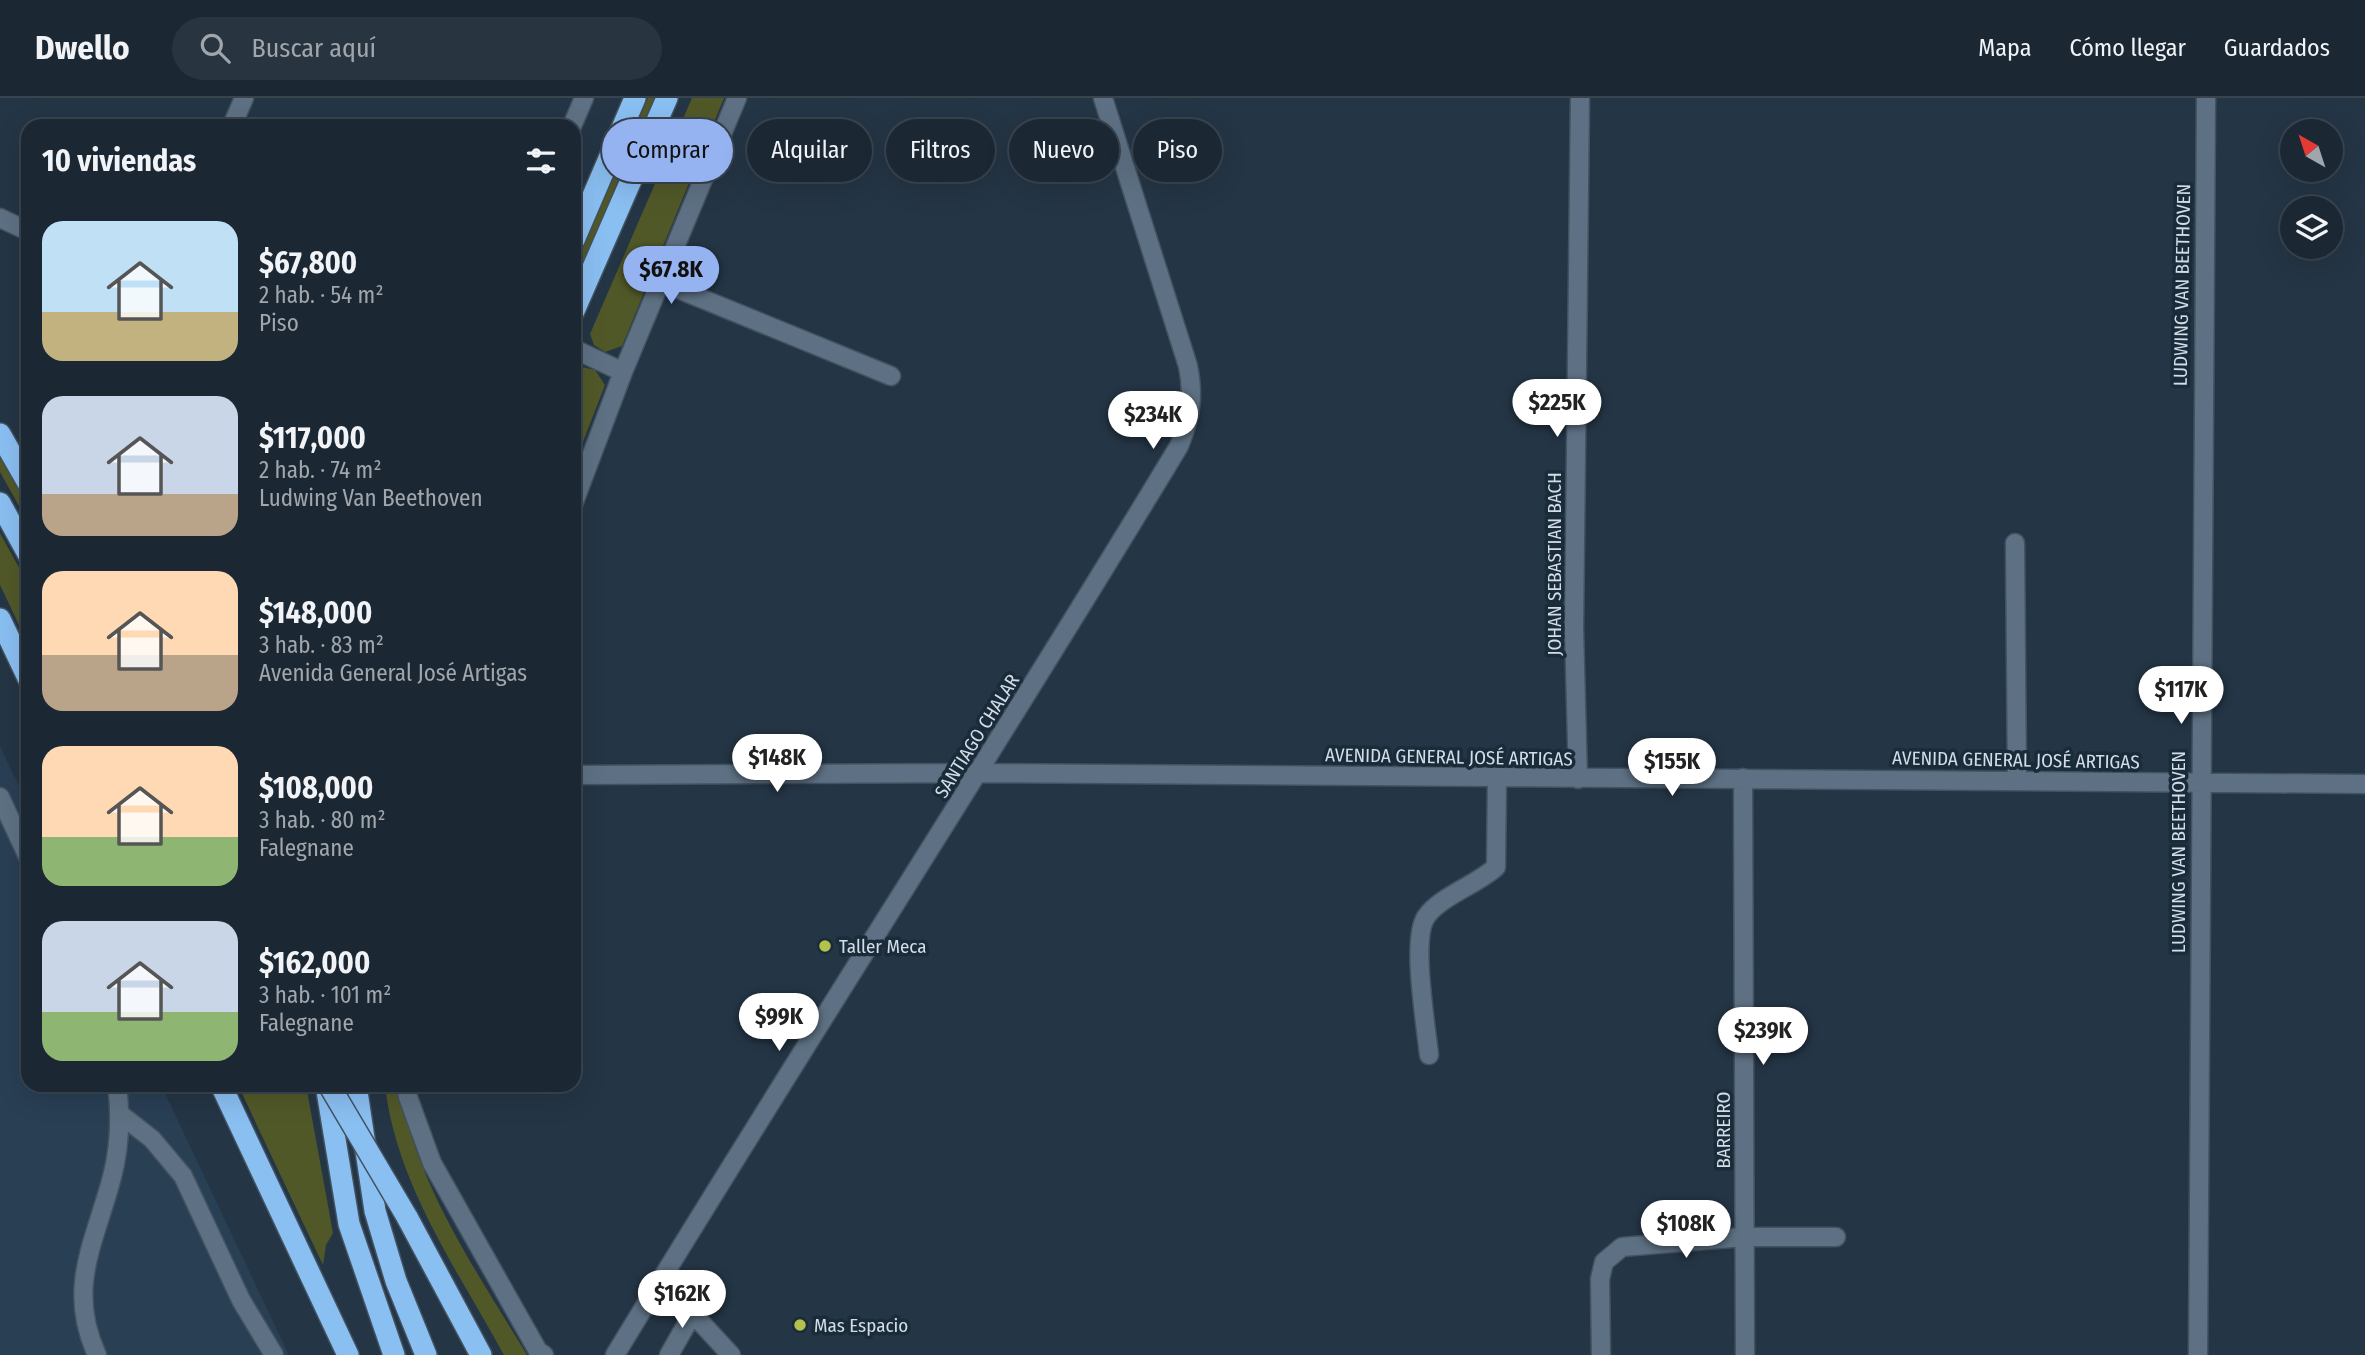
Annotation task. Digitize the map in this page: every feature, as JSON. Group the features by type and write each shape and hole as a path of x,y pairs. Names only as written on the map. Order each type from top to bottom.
{"highway":[{"path":"581,224 635,98"},
{"path":"581,295 667,98"},
{"path":"0,434 21,471"},
{"path":"0,503 21,541"},
{"path":"0,619 21,663"},
{"path":"223,1092 348,1355"},
{"path":"329,1092 349,1224 394,1355"},
{"path":"332,1092 407,1217 481,1355"},
{"path":"357,1092 375,1211 396,1281 426,1355"}],"street":[{"path":"235,119 244,98"},
{"path":"575,119 584,98"},
{"path":"581,483 623,372 737,98"},
{"name":"SANTIAGO CHALAR","path":"615,1355 980,773 1179,446 1192,405 1188,366 1103,98"},
{"name":"JOHAN SEBASTIAN BACH","path":"1578,779 1574,629 1580,98"},
{"name":"LUDWING VAN BEETHOVEN","path":"2198,1355 2199,785 2206,98"},
{"path":"0,218 21,227"},
{"path":"661,282 891,376"},
{"path":"581,352 623,372"},
{"path":"2015,543 2017,780"},
{"name":"AVENIDA GENERAL JOSÉ ARTIGAS","path":"581,775 980,773 1497,779 2017,780 2199,785 2365,784"},
{"name":"BARREIRO","path":"1743,778 1745,1355"},
{"path":"1429,1055 1418,937 1426,915 1483,880 1496,867 1497,779"},
{"path":"0,797 21,842"},
{"path":"97,1355 83,1310 83,1275 113,1175 120,1114 118,1092"},
{"path":"407,1092 432,1163 496,1279 538,1351 544,1355"},
{"path":"120,1114 152,1139 183,1176 241,1300 274,1355"},
{"path":"1601,1355 1601,1279 1604,1262 1622,1247 1744,1237 1836,1237"},
{"path":"661,1279 731,1355"},
{"path":"669,1355 693,1313"}],"shaded area":[{"path":"0,746 21,790 21,1092 164,1092 289,1355 0,1355"}],"green space":[{"path":"648,98 654,98 645,119 639,119"},
{"path":"692,98 724,98 715,119 683,119"},
{"path":"612,182 618,182 581,269 581,253"},
{"path":"656,182 689,182 622,346 605,352 594,345 590,334"},
{"path":"581,368 595,370 605,385 581,447"},
{"path":"0,450 21,488 21,510 0,472"},
{"path":"0,533 21,571 21,629 0,585"},
{"path":"241,1092 307,1092 333,1233 326,1245 323,1265"},
{"path":"386,1092 401,1092 407,1121 433,1192 469,1259 527,1355 504,1355 431,1225 415,1191 391,1121"}],"place":[{"name":"Taller Meca","path":"825,946"},
{"name":"Mas Espacio","path":"800,1325"}]}
